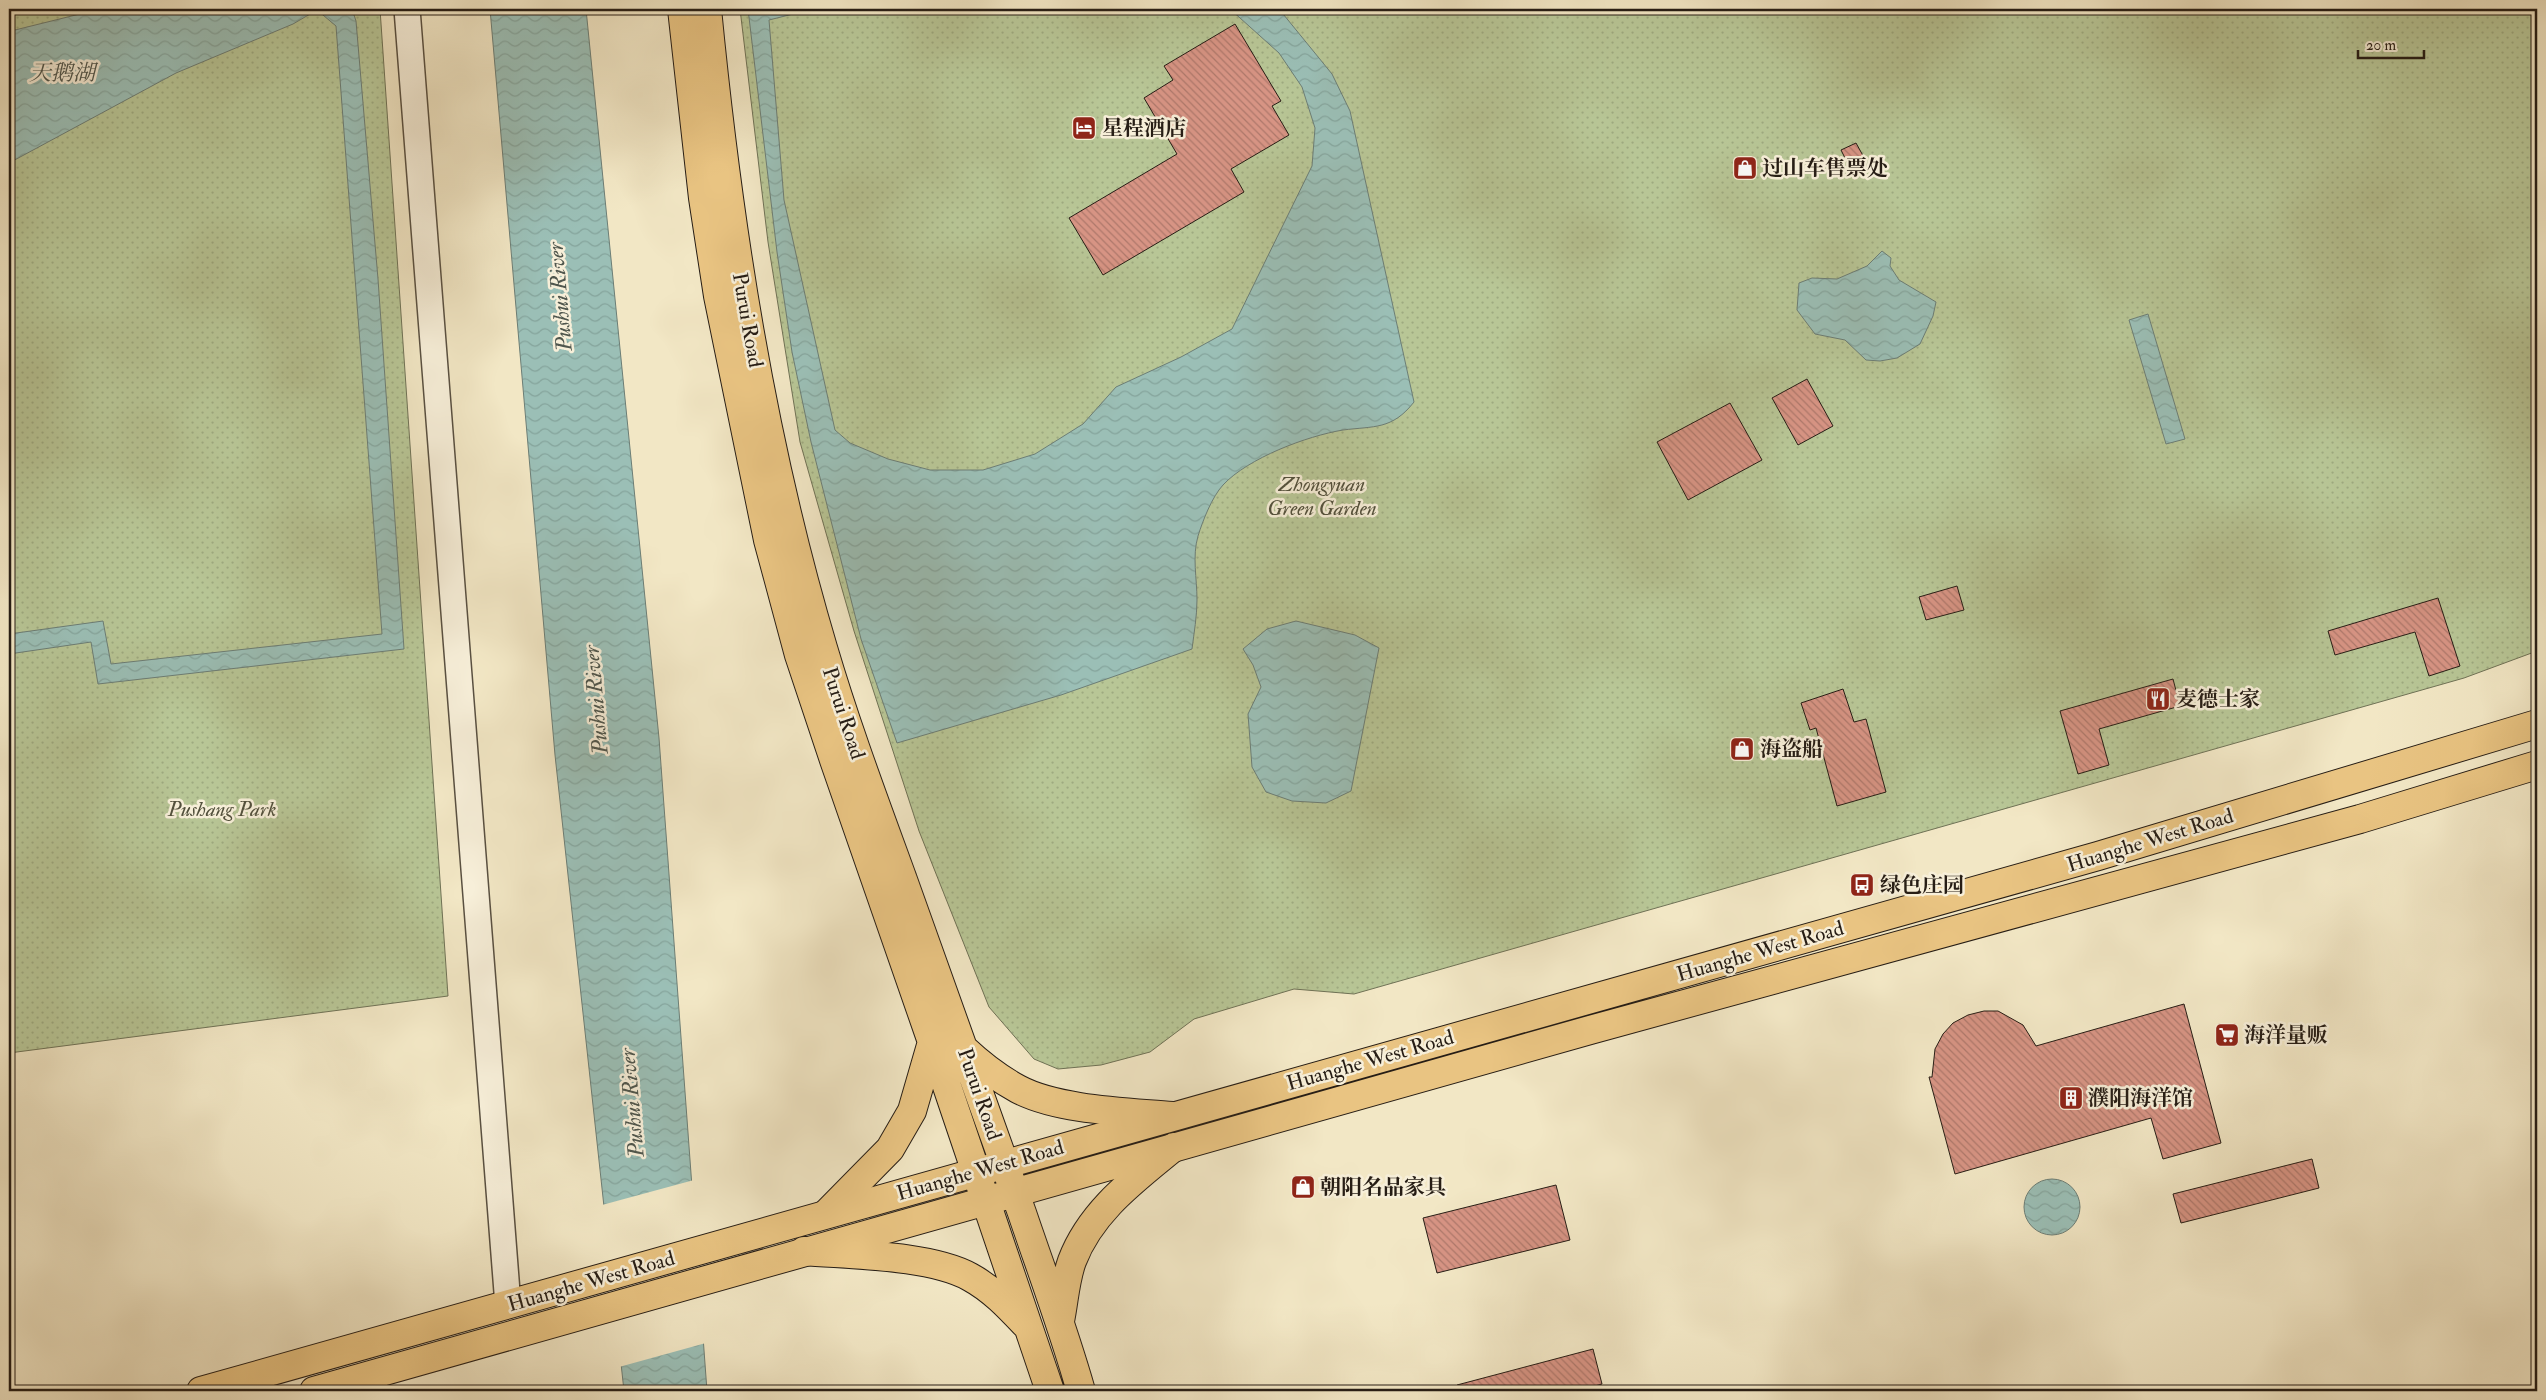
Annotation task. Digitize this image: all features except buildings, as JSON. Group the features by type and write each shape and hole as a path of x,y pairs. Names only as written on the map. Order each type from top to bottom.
{"main road":[{"name":"Purui Road","path":"682,9 703,198 718,296 768,540 799,655 825,734 1050,1391"},
{"name":"Purui Road","path":"707,9 728,195 742,291 792,534 823,648 857,752 1060,1322 1081,1391"},
{"name":"Huanghe West Road","path":"201,1391 1004,1163 2088,859 2537,724"},
{"name":"Huanghe West Road","path":"314,1391 1174,1147 2360,819 2537,765"},
{"path":"826,1214 890,1149 912,1111 932,1042"},
{"path":"964,1050 987,1070 1019,1090 1054,1101 1172,1116"},
{"path":"1060,1322 1072,1262 1089,1226 1115,1197 1174,1147"},
{"path":"804,1251 892,1258 936,1265 969,1276 1002,1299 1030,1330"}],"street":[{"path":"407,9 508,1305"}],"green space":[{"name":"Pushang Park","path":"9,9 380,9 448,996 9,1053"},
{"name":"Zhongyuan Green Garden","path":"740,9 2537,9 2537,651 2464,678 1354,994 1294,989 1194,1019 1150,1052 1101,1065 1058,1069 1034,1059 989,1007 919,831 854,631 800,442 768,242"}],"water":[{"name":"天鹅湖","path":"100,9 352,9 356,21 378,279 404,649 98,684 91,642 9,654 9,634 103,621 111,664 382,634 336,26 317,10 293,24 176,73 9,163 9,26 15,30"},
{"name":"Pushui River","path":"490,9 586,9 659,738 707,1391 624,1391 555,755"},
{"path":"748,9 813,9 769,20 784,200 835,430 850,443 888,459 930,470 983,470 1035,454 1083,424 1116,387 1181,357 1232,329 1312,166 1315,128 1302,87 1279,53 1230,9 1279,9 1332,74 1350,111 1414,402 1398,418 1382,425 1343,430 1313,437 1262,457 1234,475 1223,485 1208,509 1196,544 1197,606 1192,649 1061,695 897,743 861,639 811,442 792,352 777,252"},
{"path":"1882,251 1891,258 1890,266 1899,280 1936,302 1933,316 1920,344 1897,358 1880,361 1866,360 1845,340 1815,334 1797,310 1799,283 1812,278 1837,279 1867,266"},
{"path":"2148,314 2185,439 2166,444 2129,320"},
{"path":"1296,621 1355,635 1379,648 1351,791 1326,803 1292,801 1266,792 1252,767 1248,714 1261,687 1253,665 1243,649 1267,629"},
{"path":"2046,1179 2058,1179 2068,1183 2076,1191 2080,1207 2076,1223 2068,1231 2058,1235 2046,1235 2036,1231 2028,1223 2024,1213 2024,1201 2028,1191 2036,1183"}],"pier":[{"path":"694,1180 706,1343 619,1367 602,1205"}],"place":[{"name":"星程酒店","path":"1084,128"},
{"name":"过山车售票处","path":"1745,168"},
{"name":"麦德士家","path":"2158,699"},
{"name":"海盗船","path":"1742,749"},
{"name":"绿色庄园","path":"1862,885"},
{"name":"海洋量贩","path":"2227,1035"},
{"name":"濮阳海洋馆","path":"2071,1098"},
{"name":"朝阳名品家具","path":"1303,1187"}]}
